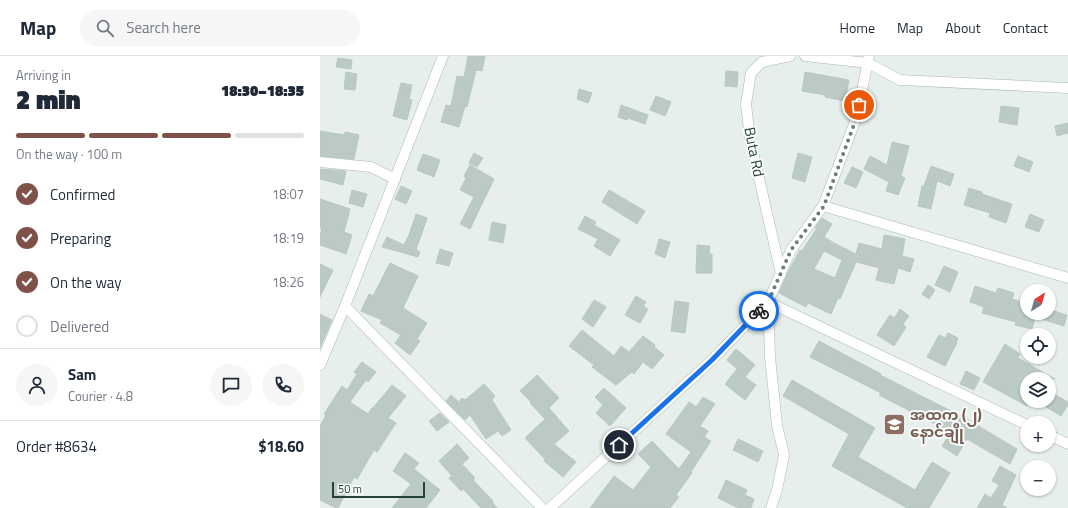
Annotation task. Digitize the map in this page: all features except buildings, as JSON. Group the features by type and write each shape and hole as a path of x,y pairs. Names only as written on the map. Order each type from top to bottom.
{"street":[{"path":"320,365 345,306 443,56"},
{"name":"Buta Rd","path":"780,274 750,139 746,104 751,73 762,62 790,56"},
{"path":"805,56 869,59 900,80 1068,88"},
{"path":"550,508 712,360 768,302 791,250 824,206 856,119 869,59"},
{"path":"320,162 372,167 395,179"},
{"path":"824,206 1068,278"},
{"path":"768,302 1020,422"},
{"path":"768,302 772,380 777,425 784,456 778,490 771,508"},
{"path":"345,306 542,508"},
{"path":"1056,438 1068,444"}],"way so far":[{"path":"759,311 768,302 791,250 824,206 856,119 859,105"}],"place":[{"name":"အထက (၂) နောင်ချို","path":"895,424"}],"route":[{"path":"619,445 712,360 759,311"}]}
